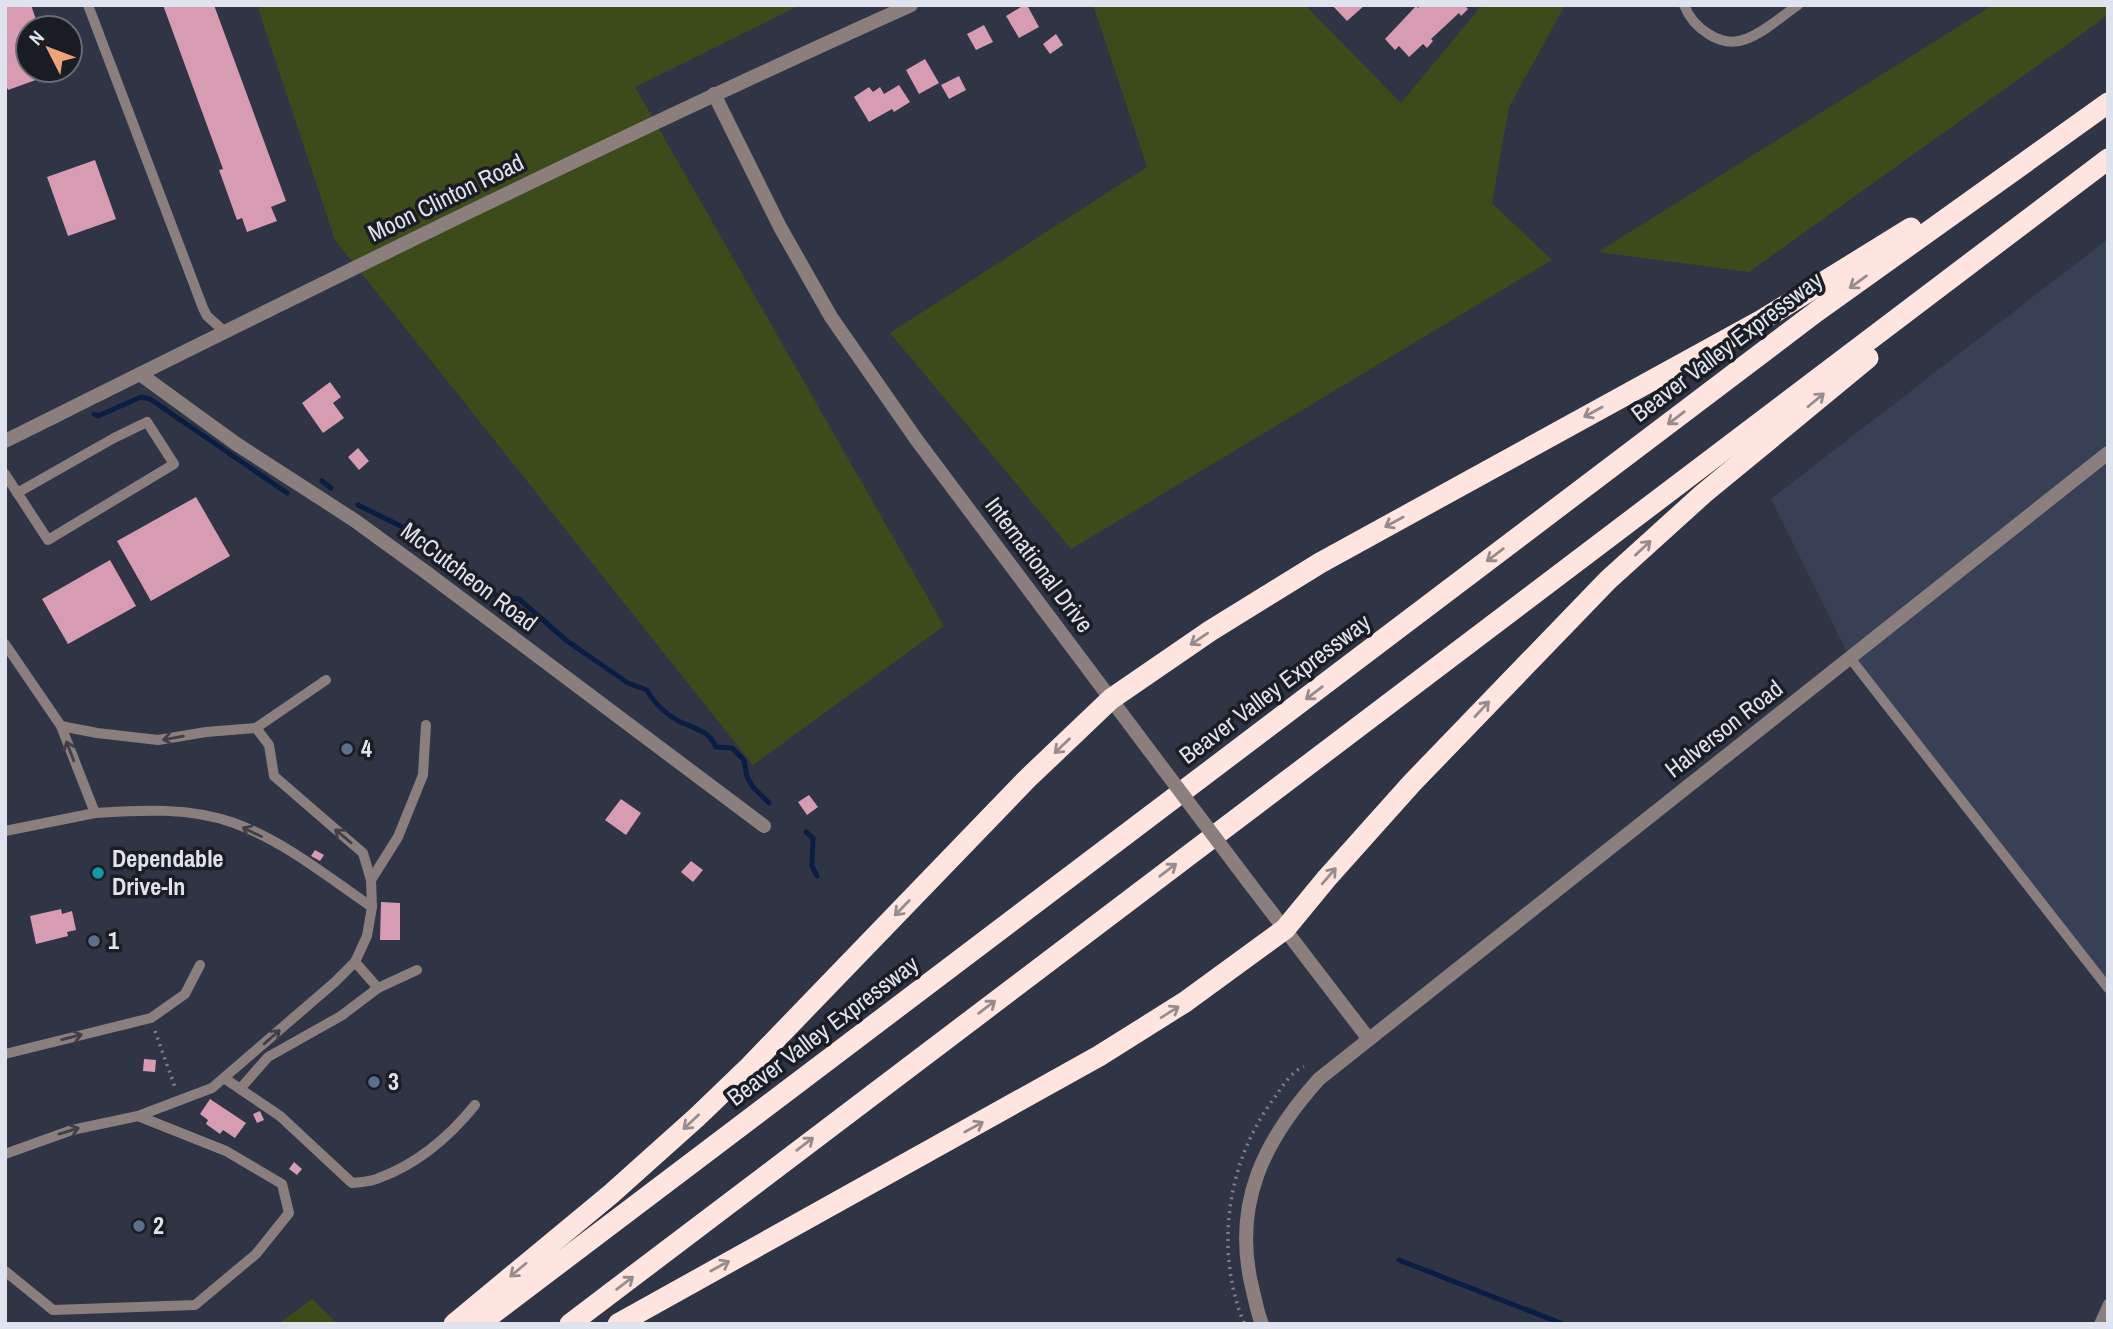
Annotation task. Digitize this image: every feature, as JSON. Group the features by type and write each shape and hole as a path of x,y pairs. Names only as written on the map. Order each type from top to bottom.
{"highway":[{"name":"Beaver Valley Expressway","path":"479,1324 1805,321 2108,103"},
{"path":"454,1324 611,1194 697,1117 748,1068 1027,779 1111,699 1210,631 1320,563 1762,320 2073,127"},
{"path":"618,1324 1099,1056 1185,1002 1285,929 1412,783 1608,580 1703,494 2108,161"},
{"path":"570,1324 2108,161"}],"street":[{"name":"Moon Clinton Road","path":"5,441 224,331 714,94 911,5"},
{"name":"International Drive","path":"714,94 780,227 831,317 916,439 1368,1038"},
{"name":"McCutcheon Road","path":"139,374 234,443 354,520 764,826"},
{"name":"Halverson Road","path":"1262,1324 1247,1261 1248,1210 1252,1185 1272,1141 1299,1101 1319,1079 2108,453"}],"lane":[{"path":"88,5 203,308 207,316 224,331"},
{"path":"1684,5 1691,19 1708,34 1738,41 1757,33 1798,5"},
{"path":"5,474 17,493 48,540 174,464 147,422 17,493"},
{"path":"5,644 61,726 95,813"},
{"path":"1850,658 2108,988"},
{"path":"61,726 158,740 206,732 256,728 326,680"},
{"path":"370,880 398,837 423,775 426,725"},
{"path":"5,1154 72,1130 138,1116 212,1088 355,962 367,936 372,907 370,880 363,853 274,776 269,746 256,728"},
{"path":"5,831 95,813 151,810 190,813 233,822 291,851 372,907"},
{"path":"355,962 377,988"},
{"path":"5,1054 151,1018 185,994 200,965"},
{"path":"240,1089 268,1057 341,1016 377,988 417,970"},
{"path":"224,1078 280,1116 352,1183 377,1179 409,1163 435,1146 475,1105"},
{"path":"5,1272 53,1310 195,1305 256,1254 289,1213 282,1184 226,1151 138,1116"},
{"path":"2099,1324 2108,1304"}],"path":[{"path":"151,1018 180,1101"}],"shaded area":[{"path":"2108,239 2108,1004 2101,979 1850,658 1771,499"}],"green space":[{"path":"257,5 800,5 635,87 944,626 753,765 335,240"},
{"path":"1093,5 1305,5 1401,103 1482,5 1565,5 1509,107 1492,203 1552,260 1071,549 890,333 1147,167"},
{"path":"1993,5 2108,5 2108,15 1749,272 1598,252"},
{"path":"312,1299 338,1324 278,1324"}],"building":[{"path":"5,5 31,5 34,14 14,14 14,84 25,84 8,90 5,83"},
{"path":"163,5 214,5 286,201 271,207 277,221 247,232 242,218 237,220 219,170 223,169"},
{"path":"1027,5 1039,27 1019,38 1006,16"},
{"path":"1332,5 1365,5 1347,21"},
{"path":"1422,5 1464,5 1468,9 1461,16 1459,13 1431,39 1433,41 1427,48 1423,44 1409,57 1399,46 1395,50 1385,39 1416,6 1418,8"},
{"path":"984,25 993,42 976,50 967,34"},
{"path":"1056,34 1063,45 1050,54 1043,44"},
{"path":"925,59 939,83 919,94 906,70"},
{"path":"959,76 966,90 949,99 941,85"},
{"path":"899,85 910,102 869,122 854,97 869,87 873,92 880,87 884,94"},
{"path":"95,160 116,219 68,236 47,177"},
{"path":"330,382 341,397 333,403 344,418 323,433 302,403"},
{"path":"358,448 369,461 359,470 348,457"},
{"path":"196,497 230,556 151,601 117,541"},
{"path":"110,560 136,606 68,644 42,599"},
{"path":"809,795 818,807 807,815 798,802"},
{"path":"621,799 641,813 626,835 605,820"},
{"path":"315,850 324,855 320,861 311,856"},
{"path":"691,861 703,870 693,882 681,872"},
{"path":"381,902 400,903 400,940 380,940"},
{"path":"61,909 62,914 72,911 76,930 67,932 68,936 36,944 30,916"},
{"path":"144,1059 156,1060 155,1072 143,1071"},
{"path":"210,1099 246,1123 235,1138 223,1130 220,1134 206,1124 208,1120 200,1114"},
{"path":"260,1111 264,1120 257,1123 253,1114"},
{"path":"294,1162 302,1169 297,1175 289,1169"}],"waterway":[{"path":"94,414 98,416 141,397 150,399 287,493"},
{"path":"322,481 331,488"},
{"path":"358,505 415,533 434,553 475,583 499,597 519,599 567,641 628,683 647,690 668,714 703,732 716,747 732,748 744,760 747,777 753,787 769,803"},
{"path":"806,832 813,838 812,866 817,876"},
{"path":"1399,1260 1563,1324"}],"place":[{"name":"4","path":"347,749"},
{"name":"Dependable Drive-In","path":"98,873"},
{"name":"1","path":"94,941"},
{"name":"3","path":"374,1082"},
{"name":"2","path":"139,1226"}]}
